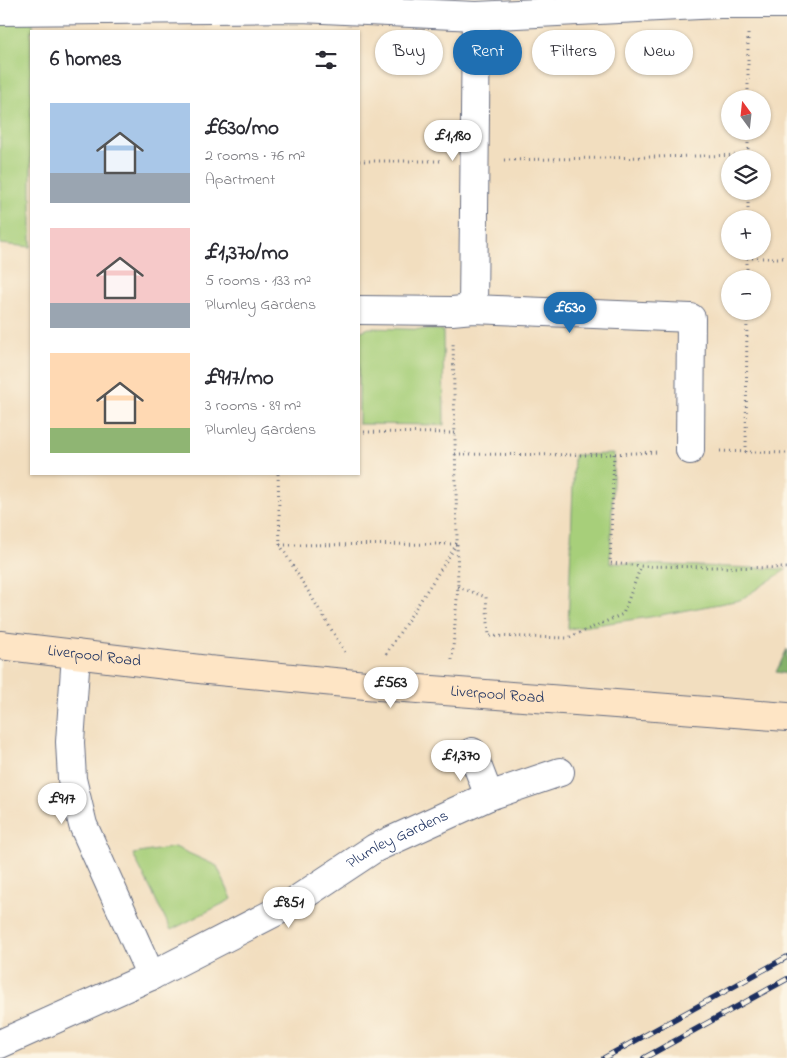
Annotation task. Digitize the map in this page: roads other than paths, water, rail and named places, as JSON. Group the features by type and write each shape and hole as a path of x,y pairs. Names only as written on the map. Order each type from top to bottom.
{"main road":[{"name":"Liverpool Road","path":"0,644 208,670 366,686 787,717"}],"street":[{"path":"0,11 301,4 476,16 720,2 748,5 787,4"},
{"path":"462,310 474,161 476,16"},
{"path":"360,310 462,310 691,318 690,450"},
{"path":"76,654 70,742 72,779 83,825 151,976"},
{"path":"472,752 489,796"},
{"name":"Plumley Gardens","path":"0,1044 151,976 289,906 375,848 489,796 560,772"}],"railway":[{"path":"604,1058 787,957"},
{"path":"644,1058 787,979"}]}
